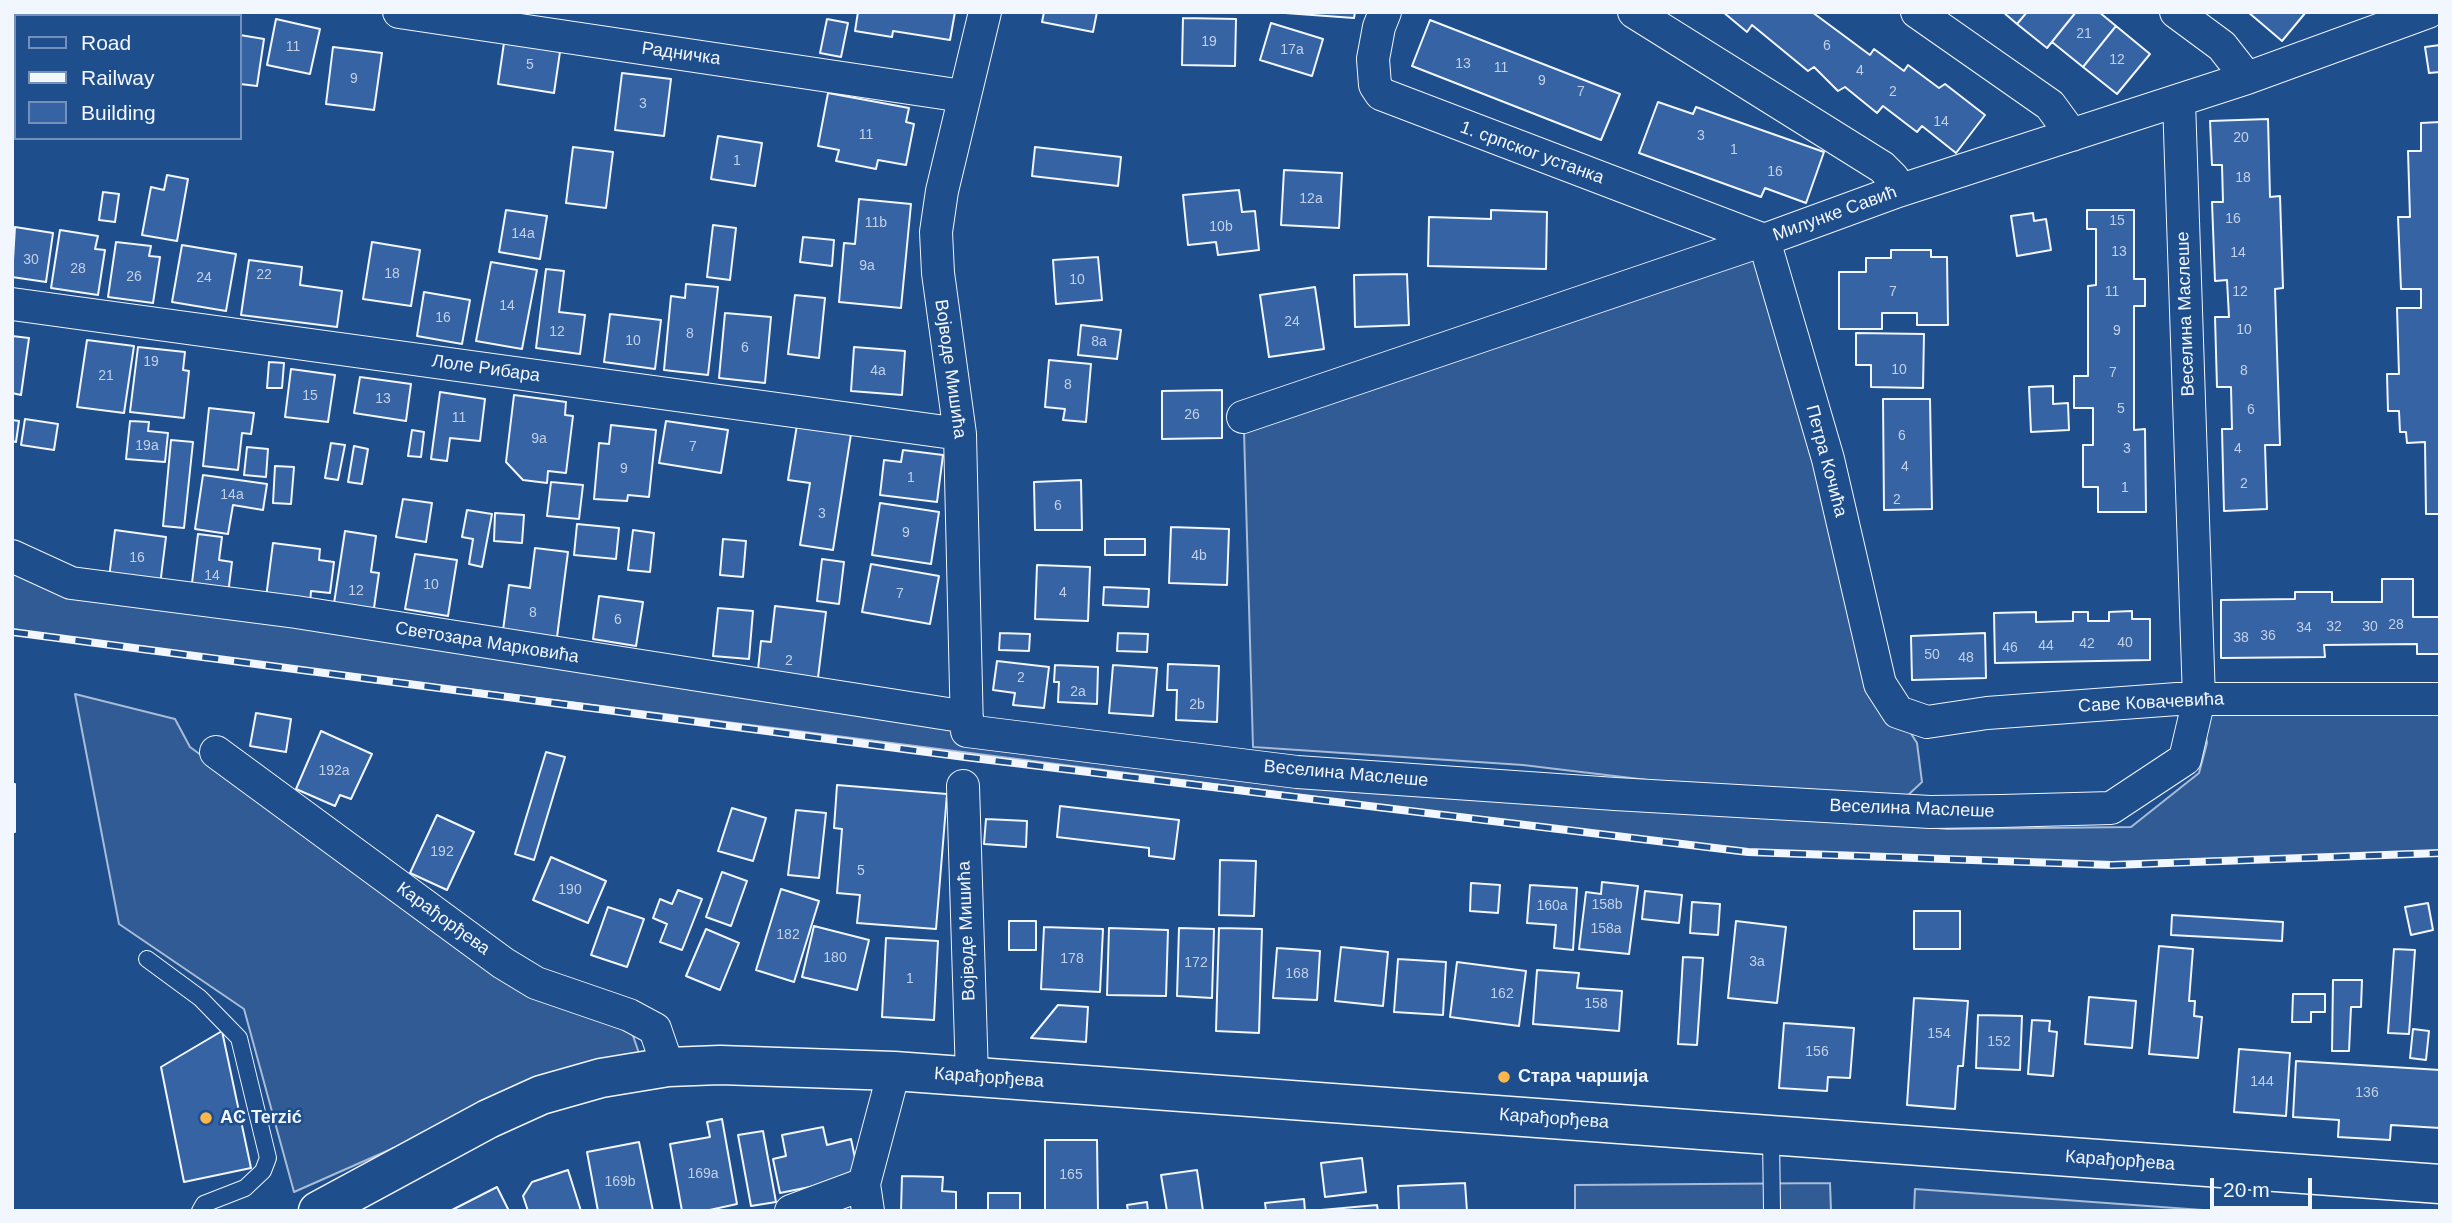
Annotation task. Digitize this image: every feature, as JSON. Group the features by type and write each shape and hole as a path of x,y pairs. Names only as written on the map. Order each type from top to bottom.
{"street":[{"name":"Радничка","path":"399,12 963,96"},
{"name":"Војводе Мишића","path":"967,724 960,434 938,273 936,232 963,96 985,12"},
{"name":"1. српског устанка","path":"1385,12 1379,27 1373,59 1375,85 1381,94 1764,240"},
{"path":"1634,12 1882,167 1893,178 1898,191"},
{"path":"1917,12 2050,105 2072,135"},
{"path":"2176,12 2222,46 2247,78"},
{"name":"Милунке Савић","path":"1243,417 1764,240 1898,191 2247,78 2411,15"},
{"name":"Веселина Маслеше","path":"967,724 1297,772 1902,810 2111,808 2185,758 2199,699 2179,101"},
{"name":"Петра Кочића","path":"1764,240 1828,459 1880,684"},
{"name":"Лоле Рибара","path":"12,304 960,434"},
{"name":"Светозара Марковића","path":"12,556 71,583 296,612 967,724"},
{"name":"Саве Ковачевића","path":"1880,684 1898,712 1927,722 1987,713 2199,699 2440,699"},
{"name":"Карађорђева","path":"216,752 503,963 536,983 629,1015 654,1029 668,1067"},
{"name":"Војводе Мишића","path":"963,786 971,1076"},
{"name":"Карађорђева","path":"318,1211 488,1119 541,1095 601,1078 668,1067 781,1065 971,1076 2440,1184"},
{"path":"791,1211 866,1197 894,1071"}],"lane":[{"path":"147,960 200,998 239,1038 268,1158 263,1171 245,1188 204,1204 200,1211"},
{"path":"1771,1135 1772,1211"}],"shaded area":[{"path":"1764,240 1880,684 1917,743 1922,782 1907,796 1756,793 1523,765 1253,747 1244,431"},
{"path":"12,546 87,583 967,731 1947,829 2131,827 2199,773 2207,743 2199,699 2440,699 2440,853 2112,865 1748,852 12,631"},
{"path":"75,694 175,719 190,747 477,958 629,1024 642,1062 405,1143 294,1192 244,1009 119,924"},
{"path":"1830,1183 1831,1211 1575,1211 1575,1185"},
{"path":"1915,1189 2216,1211 1914,1211"}],"building":[{"path":"12,12 58,12 14,14 12,33"},
{"path":"148,12 187,12 187,14"},
{"path":"858,12 955,12 950,40 893,31 892,37 855,31"},
{"path":"1044,12 1097,12 1093,32 1042,22"},
{"path":"1271,12 1355,12 1354,18"},
{"path":"1723,12 1812,12 1870,55 1874,49 1904,71 1908,65 1939,88 1945,84 1985,115 1956,153 1922,126 1917,132 1883,106 1877,113 1845,87 1838,91 1814,67 1808,71 1752,25 1747,32"},
{"path":"2003,12 2027,12 2017,24"},
{"path":"2027,12 2076,12 2047,48 2017,24"},
{"path":"2076,12 2099,12 2116,26 2083,67 2052,42"},
{"path":"2248,12 2306,12 2282,41"},
{"path":"1183,18 1236,19 1235,66 1182,65"},
{"path":"276,19 320,29 310,74 267,65"},
{"path":"827,19 848,23 841,57 820,53"},
{"path":"1430,20 1620,94 1601,140 1412,66"},
{"path":"1271,23 1323,39 1312,76 1260,60"},
{"path":"2116,26 2150,54 2117,94 2083,67"},
{"path":"242,35 264,39 257,86 242,84"},
{"path":"505,36 561,45 554,93 498,84"},
{"path":"2440,45 2440,72 2429,73 2425,47"},
{"path":"333,47 382,53 374,110 326,104"},
{"path":"622,73 671,79 664,136 615,130"},
{"path":"14,89 14,120 12,120"},
{"path":"828,93 909,108 906,122 914,124 906,165 878,160 876,169 836,161 839,150 818,146"},
{"path":"1658,102 1693,114 1696,107 1824,152 1806,203 1765,188 1761,197 1639,153"},
{"path":"2268,119 2270,197 2280,196 2283,288 2275,289 2280,445 2265,445 2267,509 2224,511 2222,429 2232,429 2231,387 2217,387 2215,317 2229,317 2227,280 2215,281 2212,202 2223,202 2222,165 2212,165 2210,121"},
{"path":"2440,122 2440,514 2426,514 2425,442 2407,443 2406,432 2400,432 2399,411 2388,411 2387,374 2399,374 2397,308 2421,308 2421,289 2401,289 2398,217 2410,217 2408,151 2421,151 2421,123"},
{"path":"718,136 762,143 755,186 711,179"},
{"path":"573,147 613,152 606,208 566,203"},
{"path":"1035,147 1121,157 1118,186 1032,176"},
{"path":"1284,170 1342,173 1339,228 1281,225"},
{"path":"167,175 188,179 177,241 142,235 151,187 164,190"},
{"path":"1239,190 1242,212 1255,211 1259,250 1218,255 1216,242 1188,245 1183,195"},
{"path":"103,192 119,194 115,222 99,220"},
{"path":"859,199 911,204 901,308 839,302 844,243 855,244"},
{"path":"506,210 547,216 540,259 499,252"},
{"path":"1491,210 1547,212 1546,269 1428,266 1429,217 1491,219"},
{"path":"2087,210 2134,210 2134,279 2145,279 2145,306 2134,306 2134,430 2145,429 2146,512 2098,512 2098,487 2083,487 2083,445 2093,445 2093,408 2074,408 2074,376 2088,376 2088,286 2096,285 2096,229 2087,229"},
{"path":"2033,213 2034,221 2046,219 2051,250 2017,256 2011,216"},
{"path":"713,225 736,228 730,280 707,277"},
{"path":"15,227 53,233 46,282 12,277"},
{"path":"60,230 98,236 95,249 105,250 98,295 51,288"},
{"path":"803,237 834,240 832,266 800,262"},
{"path":"116,242 151,246 149,256 160,257 153,303 108,297"},
{"path":"372,242 420,250 411,306 363,299"},
{"path":"182,245 236,254 226,311 172,302"},
{"path":"1891,250 1931,250 1931,257 1947,257 1948,325 1917,325 1917,313 1882,313 1882,329 1839,329 1839,272 1866,272 1866,258 1891,258"},
{"path":"1098,257 1102,300 1056,304 1053,260"},
{"path":"249,260 302,267 300,285 342,291 337,327 241,315"},
{"path":"491,262 537,270 522,349 476,341"},
{"path":"546,269 564,271 559,312 585,315 580,354 536,348"},
{"path":"1407,274 1409,325 1355,327 1354,275"},
{"path":"686,284 718,287 708,375 664,370 671,296 685,298"},
{"path":"1315,287 1324,349 1269,357 1260,295"},
{"path":"424,292 470,300 462,344 417,336"},
{"path":"795,295 825,298 819,358 788,354"},
{"path":"725,313 771,317 765,383 719,378"},
{"path":"610,314 661,320 655,369 604,362"},
{"path":"1081,325 1121,330 1117,359 1078,355"},
{"path":"1856,333 1924,334 1923,388 1871,387 1871,365 1856,365"},
{"path":"12,336 29,338 21,395 12,393"},
{"path":"87,340 134,346 124,413 77,407"},
{"path":"138,347 185,352 183,370 189,371 184,418 130,412"},
{"path":"854,347 905,351 902,395 851,391"},
{"path":"1049,360 1091,364 1086,422 1063,420 1065,409 1045,407"},
{"path":"269,362 284,363 282,388 267,388"},
{"path":"291,369 335,375 328,422 285,417"},
{"path":"360,377 411,384 406,421 354,413"},
{"path":"2053,386 2053,404 2068,403 2069,430 2031,432 2029,387"},
{"path":"1222,390 1222,438 1162,439 1162,391"},
{"path":"440,392 485,399 480,441 450,438 447,461 431,459"},
{"path":"514,395 566,402 565,415 573,416 566,473 548,471 547,483 523,480 506,462"},
{"path":"1883,399 1930,399 1932,509 1884,510"},
{"path":"209,408 254,413 251,434 242,433 238,470 203,466"},
{"path":"25,419 58,424 54,450 21,445"},
{"path":"12,420 19,421 16,442 12,441"},
{"path":"130,421 149,422 148,431 168,433 165,462 126,459"},
{"path":"666,421 728,430 721,473 659,463"},
{"path":"611,425 656,430 649,497 628,495 627,501 594,499 599,443 609,444"},
{"path":"797,425 851,434 833,550 800,545 810,483 788,480"},
{"path":"412,430 424,432 421,457 408,456"},
{"path":"171,440 193,442 184,528 163,526"},
{"path":"331,443 345,445 338,480 325,478"},
{"path":"354,446 368,449 362,484 348,482"},
{"path":"247,447 268,449 266,477 244,475"},
{"path":"903,450 943,455 937,502 880,495 884,460 901,462"},
{"path":"275,466 294,467 291,504 273,503"},
{"path":"203,475 267,484 263,510 233,505 228,534 195,529"},
{"path":"1081,480 1082,530 1035,530 1034,482"},
{"path":"551,482 583,485 579,519 547,516"},
{"path":"403,499 432,503 426,542 396,537"},
{"path":"880,503 939,512 931,564 872,555"},
{"path":"467,510 492,514 482,567 469,564 473,539 462,537"},
{"path":"495,513 524,515 522,543 494,541"},
{"path":"577,524 619,528 616,559 574,555"},
{"path":"1171,527 1229,529 1227,585 1169,583"},
{"path":"115,530 166,537 160,585 109,578"},
{"path":"633,530 654,533 650,572 628,570"},
{"path":"345,531 376,536 371,572 379,573 373,615 333,610"},
{"path":"198,534 222,537 219,560 232,562 228,594 191,591"},
{"path":"723,539 746,541 743,577 720,575"},
{"path":"1105,539 1145,539 1145,555 1105,555"},
{"path":"273,543 320,549 319,560 334,562 330,593 311,591 310,604 266,598"},
{"path":"535,548 568,552 556,645 502,638 509,585 530,588"},
{"path":"415,554 457,560 448,616 405,609"},
{"path":"822,559 844,562 839,604 817,601"},
{"path":"871,564 939,576 930,624 862,612"},
{"path":"1037,565 1090,567 1088,621 1035,619"},
{"path":"2382,579 2413,579 2413,617 2440,617 2440,654 2417,654 2417,644 2324,645 2325,657 2221,658 2221,600 2295,599 2295,592 2332,592 2332,602 2382,602"},
{"path":"1104,587 1149,589 1148,607 1103,605"},
{"path":"599,596 643,602 636,646 593,639"},
{"path":"775,606 826,612 817,686 757,679 761,641 771,642"},
{"path":"718,608 753,611 749,659 713,656"},
{"path":"2132,611 2132,619 2150,619 2150,660 1995,663 1994,613 2036,612 2036,622 2073,621 2073,612 2088,612 2088,621 2109,621 2109,612"},
{"path":"1000,633 1030,634 1029,651 999,650"},
{"path":"1118,633 1148,634 1147,652 1117,651"},
{"path":"1985,633 1986,678 1912,680 1911,636"},
{"path":"997,661 1049,667 1044,708 1013,705 1015,693 993,690"},
{"path":"1168,664 1219,666 1217,722 1176,720 1177,690 1167,690"},
{"path":"1055,665 1098,667 1097,704 1058,702 1059,682 1054,682"},
{"path":"1113,665 1157,668 1153,716 1109,713"},
{"path":"256,713 291,719 286,752 250,746"},
{"path":"321,731 372,754 351,799 340,795 335,806 296,789"},
{"path":"546,752 565,757 534,860 515,854"},
{"path":"12,784 15,784 15,832 12,832"},
{"path":"837,785 947,794 936,929 857,923 860,895 837,893 842,829 834,828"},
{"path":"1060,806 1179,820 1174,859 1149,856 1149,848 1057,837"},
{"path":"732,808 766,818 753,861 718,851"},
{"path":"796,810 826,813 819,878 788,875"},
{"path":"437,815 474,832 447,890 410,873"},
{"path":"986,819 1027,821 1026,847 984,844"},
{"path":"551,857 606,881 588,923 533,900"},
{"path":"1220,860 1256,861 1254,916 1219,915"},
{"path":"722,872 747,881 731,926 706,917"},
{"path":"1602,882 1638,886 1629,954 1579,949 1586,892 1601,894"},
{"path":"1471,883 1500,885 1498,913 1470,911"},
{"path":"1530,885 1577,888 1573,950 1554,948 1556,925 1527,923"},
{"path":"781,889 819,901 794,982 756,970"},
{"path":"678,890 702,899 682,950 660,942 667,924 653,918 660,899 672,904"},
{"path":"1645,891 1682,895 1679,923 1642,919"},
{"path":"1692,902 1720,904 1718,935 1690,933"},
{"path":"2428,903 2433,930 2411,935 2405,907"},
{"path":"608,907 644,919 627,967 591,955"},
{"path":"1914,911 1960,911 1960,949 1914,949"},
{"path":"2172,915 2283,922 2282,941 2171,935"},
{"path":"1009,921 1036,921 1036,950 1009,950"},
{"path":"1736,921 1786,927 1777,1003 1728,998"},
{"path":"814,926 869,940 857,990 802,977"},
{"path":"1044,927 1103,929 1100,992 1041,989"},
{"path":"1109,928 1168,930 1166,996 1107,995"},
{"path":"1179,928 1214,929 1212,998 1177,996"},
{"path":"1219,928 1262,929 1259,1033 1216,1031"},
{"path":"706,929 739,943 720,990 686,976"},
{"path":"886,938 938,941 934,1020 882,1017"},
{"path":"2159,946 2193,949 2189,1001 2195,1001 2194,1016 2202,1017 2198,1058 2149,1054"},
{"path":"1341,947 1388,952 1383,1006 1335,1001"},
{"path":"1277,948 1320,951 1317,1000 1273,998"},
{"path":"2394,949 2415,950 2409,1034 2388,1033"},
{"path":"1683,957 1703,958 1697,1045 1678,1044"},
{"path":"1398,959 1446,962 1443,1015 1394,1012"},
{"path":"1457,962 1526,971 1519,1026 1450,1017"},
{"path":"1537,970 1579,973 1577,988 1622,991 1619,1031 1533,1024"},
{"path":"2333,980 2362,980 2361,1007 2351,1007 2349,1051 2332,1051"},
{"path":"2293,994 2325,994 2325,1012 2311,1012 2311,1022 2292,1022"},
{"path":"2089,997 2136,1001 2132,1048 2085,1044"},
{"path":"1914,998 1968,1001 1963,1066 1958,1066 1955,1109 1907,1105"},
{"path":"1058,1005 1088,1007 1086,1042 1031,1038"},
{"path":"1978,1015 2022,1016 2020,1070 1976,1068"},
{"path":"2032,1020 2050,1021 2049,1031 2057,1032 2053,1076 2028,1074"},
{"path":"1784,1023 1854,1028 1850,1078 1828,1077 1827,1091 1779,1088"},
{"path":"2413,1029 2429,1031 2426,1060 2410,1058"},
{"name":"AC Terzić","path":"222,1031 251,1168 184,1182 161,1067"},
{"path":"2239,1049 2290,1053 2286,1116 2234,1112"},
{"path":"2296,1061 2440,1070 2440,1128 2391,1125 2390,1140 2338,1137 2339,1120 2293,1117"},
{"path":"722,1119 737,1204 705,1211 682,1211 670,1144 710,1137 707,1122"},
{"path":"823,1127 827,1145 851,1139 859,1177 780,1193 773,1159 786,1156 782,1135"},
{"path":"763,1131 776,1202 751,1206 738,1135"},
{"path":"1045,1140 1097,1140 1098,1211 1045,1211"},
{"path":"639,1142 653,1211 598,1211 587,1152"},
{"path":"1362,1158 1366,1192 1325,1197 1321,1163"},
{"path":"568,1170 581,1211 528,1211 523,1196 532,1182"},
{"path":"1197,1170 1203,1211 1167,1211 1161,1175"},
{"path":"902,1176 943,1177 942,1191 956,1192 956,1211 901,1211"},
{"path":"1465,1183 1467,1211 1399,1211 1398,1186"},
{"path":"497,1187 509,1211 452,1210"},
{"path":"988,1193 1020,1193 1020,1211 988,1211"},
{"path":"1304,1199 1305,1211 1266,1211 1265,1203"},
{"path":"1147,1202 1148,1211 1128,1211 1127,1205"},
{"path":"1377,1205 1378,1211 1321,1211 1321,1210"}],"railway":[{"path":"12,632 965,757 1748,852 2112,865 2440,853"}],"place":[{"name":"Стара чаршија","path":"1504,1077"},
{"name":"AC Terzić","path":"206,1118"}]}
